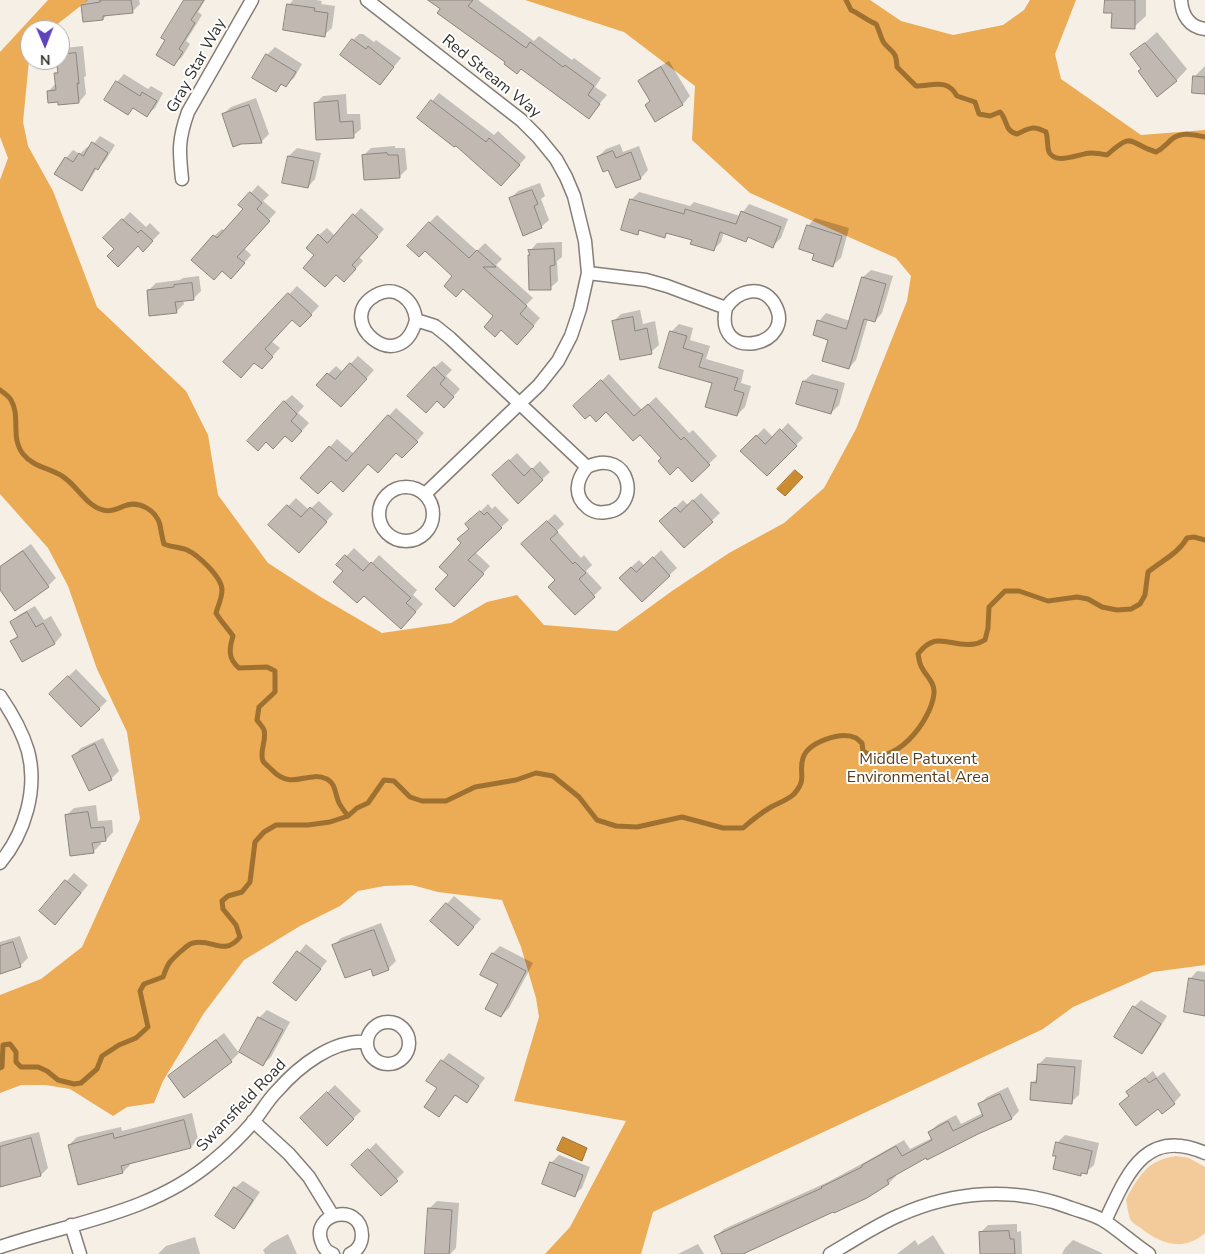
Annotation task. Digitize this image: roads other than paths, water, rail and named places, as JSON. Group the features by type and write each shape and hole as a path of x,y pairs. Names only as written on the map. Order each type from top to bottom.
{"street":[{"name":"Gray Star Way","path":"182,179 179,152 181,132 188,112 252,0"},
{"name":"Red Stream Way","path":"367,0 521,120 550,151 566,177 574,196 585,241 588,273 580,309 571,336 558,362 539,385 425,494"},
{"path":"1181,0 1185,18 1191,24 1205,29"},
{"path":"588,273 646,280 726,308"},
{"path":"383,292 395,292 405,297 411,303 415,311 416,320 414,330 407,338 398,344 388,346 379,344 366,334 362,324 362,314 365,306 374,296 383,292"},
{"path":"757,292 765,295 773,302 777,310 778,320 776,328 764,342 752,345 742,343 728,332 724,316 726,308 730,300 738,294 757,292"},
{"path":"416,320 435,326 450,338 587,468"},
{"path":"597,462 605,462 620,468 628,486 623,503 609,512 599,512 590,509 582,502 578,495 577,483 580,474 587,468 597,462"},
{"path":"400,487 409,487 425,494 431,504 433,514 432,523 426,533 417,539 404,542 394,539 385,533 378,519 379,509 383,499 391,491 400,487"},
{"path":"0,696 20,730 28,752 31,773 30,793 20,833 0,863"},
{"name":"Swansfield Road","path":"0,1247 124,1211 175,1189 214,1160 253,1122 291,1076 308,1063 342,1045 356,1041 367,1042"},
{"path":"253,1122 289,1154 309,1178 333,1216"},
{"path":"1105,1221 1127,1176 1143,1156 1163,1147 1176,1146 1190,1147 1205,1153"},
{"path":"830,1254 898,1215 923,1205 952,1197 981,1194 1032,1197 1059,1203 1105,1221 1149,1254"},
{"path":"333,1254 323,1247 320,1231 324,1222 333,1216 346,1215 353,1218 360,1227 362,1239 359,1246 350,1254"},
{"path":"71,1225 80,1254"}],"waterway":[{"path":"846,0 851,10 876,24 883,41 895,55 897,67 916,86 939,84 949,87 957,96 975,102 979,114 990,116 1000,112 1008,128 1013,133 1017,134 1032,128 1046,132 1049,152 1057,158 1068,158 1091,153 1107,155 1127,141 1132,141 1156,152 1180,135 1188,134 1205,137"},
{"path":"0,390 9,397 14,407 17,441 27,458 37,465 62,476 97,508 109,511 135,504 151,511 160,525 164,544 187,550 203,561 214,573 222,590 216,613 233,636 230,649 235,665 239,668 267,667 275,671 275,692 259,707 257,720 265,734 262,753 263,761 279,776 286,779 293,780 313,777 327,779 332,784 339,803 348,816"},
{"path":"0,1068 2,1067 3,1045 10,1044 16,1052 16,1062 21,1067 38,1067 47,1071 58,1080 74,1084 81,1083 97,1069 102,1056 119,1045 136,1038 148,1027 140,991 144,984 163,977 171,961 189,944 200,942 218,946 229,946 240,937 236,925 223,909 222,901 228,896 242,892 250,882 255,842 264,832 276,825 308,825 330,822 348,816 357,808 368,803 384,780 394,781 410,797 422,801 446,801 475,787 516,780 536,773 553,776 579,797 597,820 616,826 637,827 682,817 723,828 743,828 753,819 794,794 801,784 803,758 806,752 818,743 834,737 850,736 862,743 863,751 875,755 886,754 898,749 909,740 926,716 932,704 934,693 933,685 919,662 918,654 931,642 944,641 965,645 985,640 988,628 989,607 1005,591 1019,591 1048,601 1077,597 1088,599 1102,607 1117,610 1131,609 1140,604 1145,595 1148,572 1174,553 1187,538 1194,537 1205,540"}],"park label":[{"name":"Middle Patuxent Environmental Area","path":"918,769"}]}
